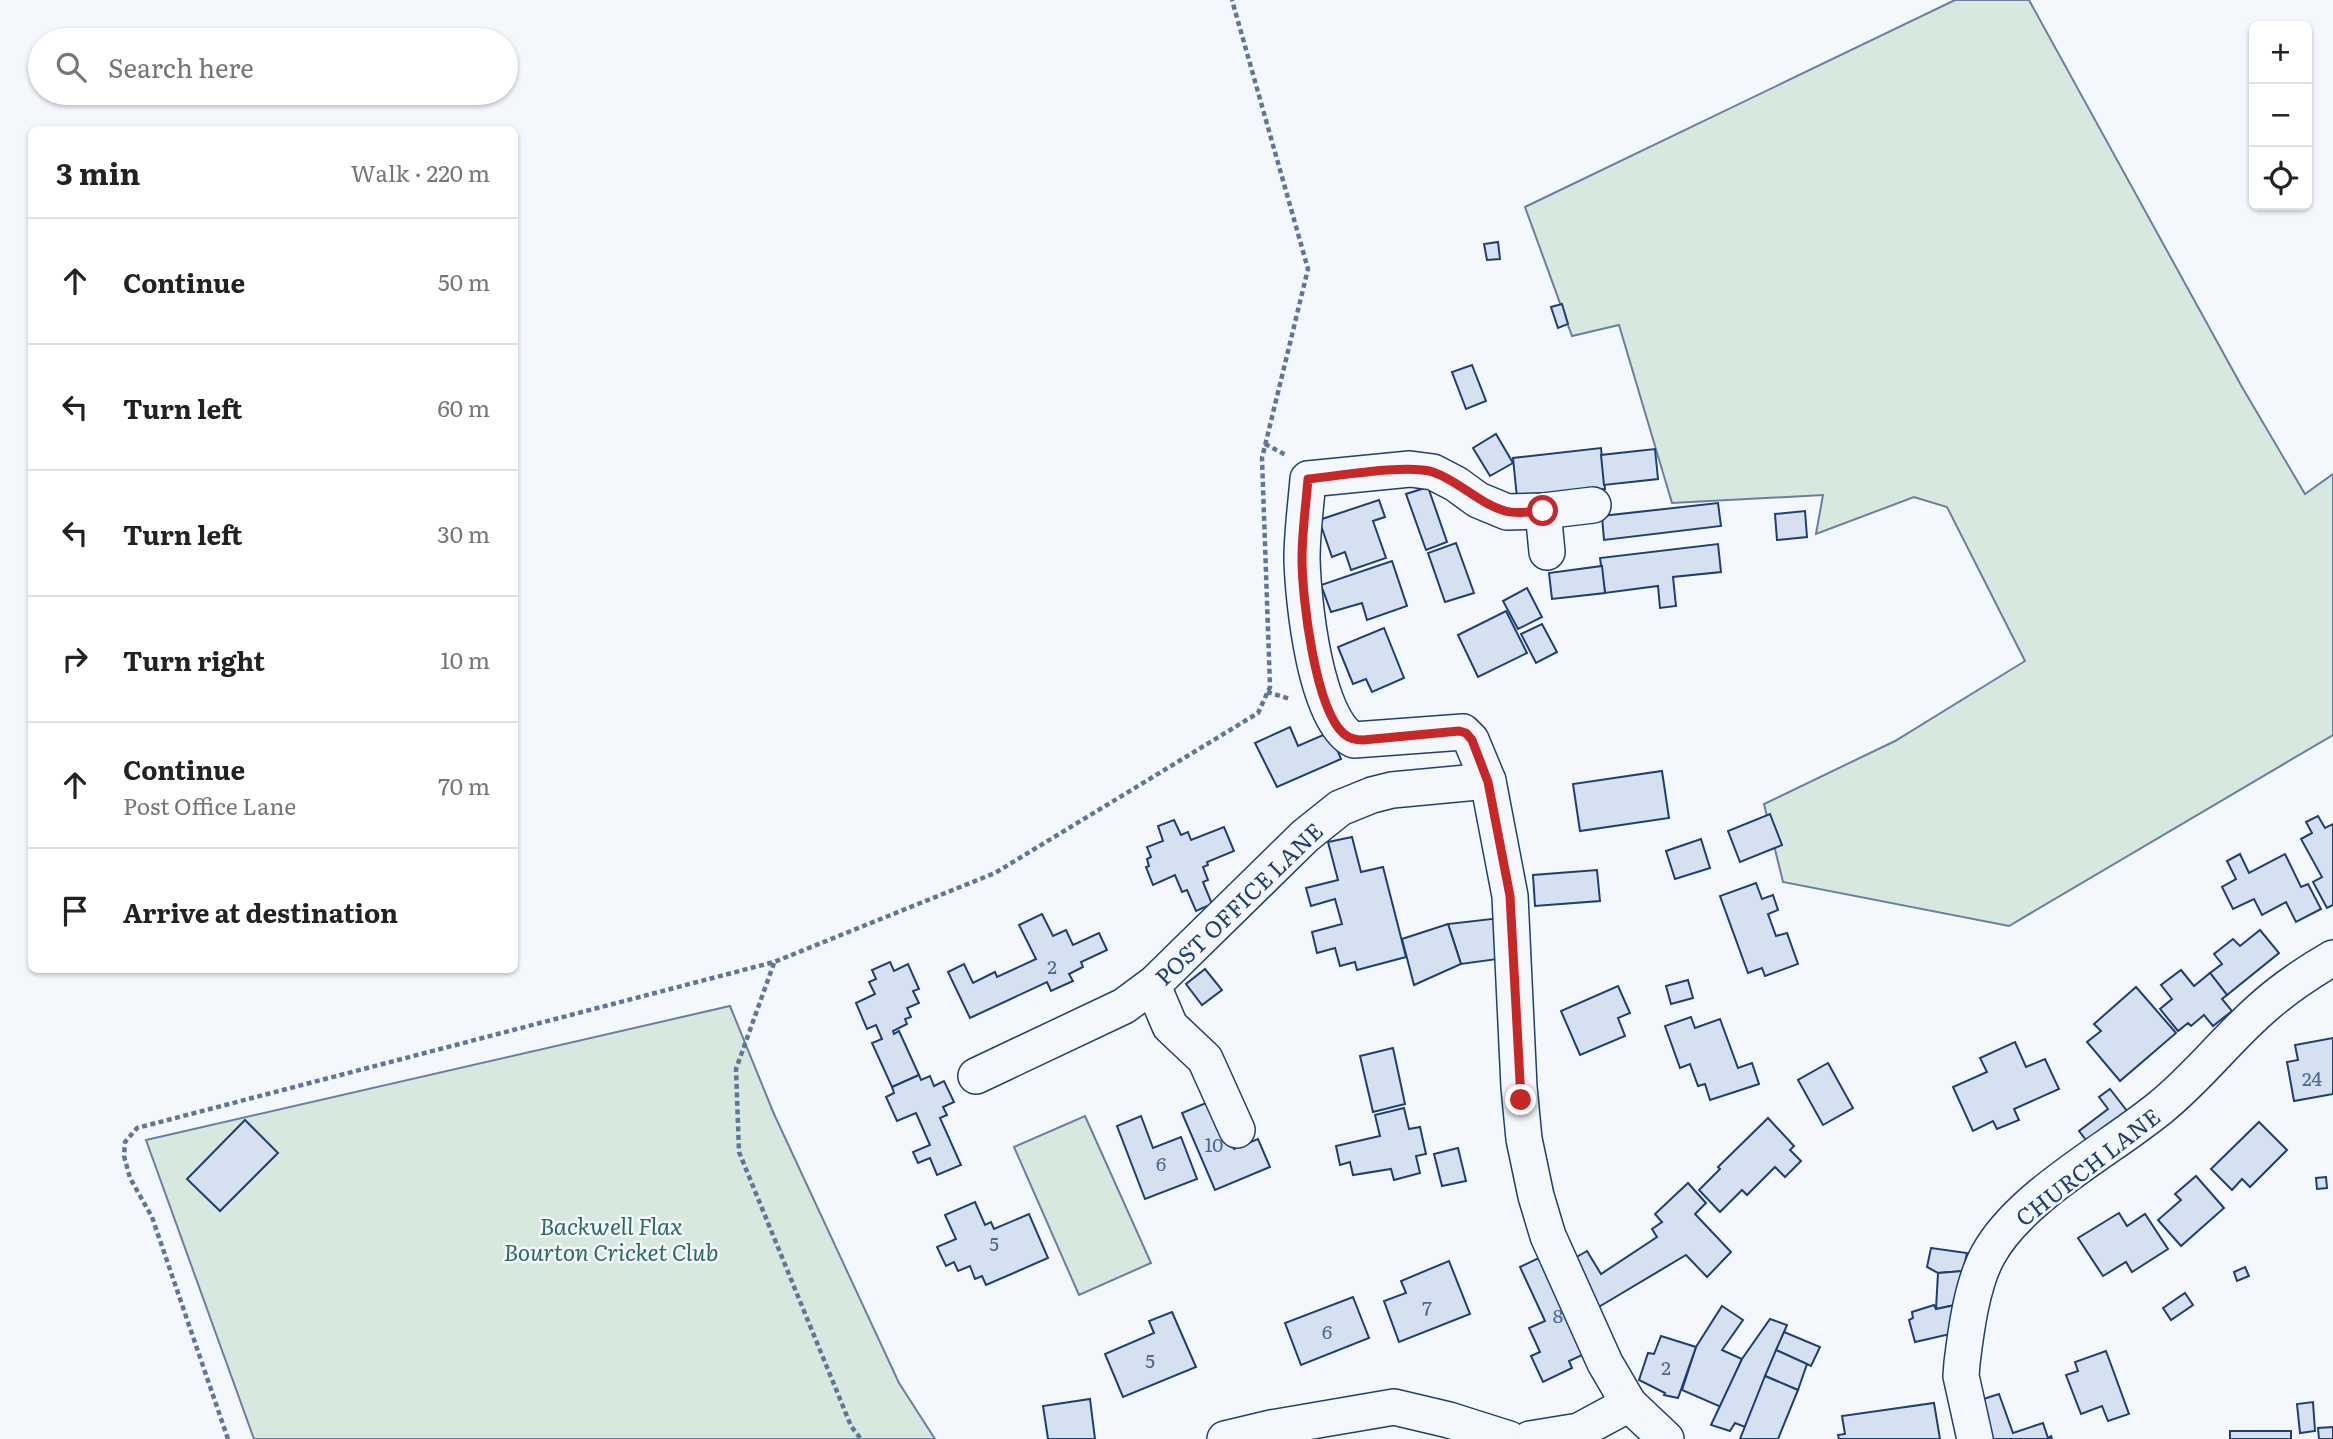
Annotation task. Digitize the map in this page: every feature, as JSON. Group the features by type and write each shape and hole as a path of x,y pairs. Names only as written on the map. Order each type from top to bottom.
{"street":[{"path":"1592,505 1507,512 1478,500 1433,472 1410,469 1308,479 1302,559 1311,647 1325,700 1335,724 1342,733 1354,740 1463,732 1472,740 1488,782 1510,896 1524,1139 1536,1196 1548,1236 1605,1363 1629,1404 1666,1439"},
{"path":"1543,511 1547,552"},
{"name":"POST OFFICE LANE","path":"976,1076 1124,1006 1153,986 1305,835 1340,808 1371,795 1392,790 1488,782"},
{"name":"CHURCH LANE","path":"1975,1439 1961,1376 1962,1363 1977,1288 1987,1256 1998,1240 2035,1201 2162,1106 2259,1011 2307,973 2333,958"},
{"path":"1153,986 1170,1026 1205,1059 1237,1130"},
{"path":"1530,1439 1580,1431 1629,1404"},
{"path":"1225,1439 1388,1407 1449,1419 1509,1439"}],"path":[{"path":"228,1439 152,1217 130,1178 124,1156 125,1142 137,1128 774,962 995,873 1258,713 1270,687 1262,458 1308,269 1232,0"},
{"path":"774,962 736,1069 739,1152 851,1426 861,1439"}],"green space":[{"path":"1955,0 2029,0 2242,387 2305,494 2333,474 2333,735 2009,926 1783,882 1764,804 1895,741 2025,661 1947,507 1914,497 1816,534 1823,495 1672,503 1619,325 1572,336 1525,207"},
{"name":"Backwell Flax Bourton Cricket Club","path":"730,1006 774,1114 899,1383 935,1439 254,1439 146,1140"},
{"path":"1085,1116 1151,1263 1079,1295 1014,1147"}],"building":[{"path":"1498,242 1500,259 1487,260 1484,244"},
{"path":"1562,304 1568,324 1558,328 1551,307"},
{"path":"1472,365 1486,401 1466,409 1452,372"},
{"path":"1496,434 1513,463 1490,476 1473,448"},
{"path":"1601,448 1605,489 1517,498 1513,458"},
{"path":"1655,449 1658,479 1604,485 1601,455"},
{"path":"1428,487 1447,542 1426,550 1406,494"},
{"path":"1379,500 1385,517 1373,521 1386,558 1351,570 1345,552 1332,557 1319,520"},
{"path":"1718,503 1721,526 1604,540 1602,516"},
{"path":"1805,511 1807,537 1777,540 1775,514"},
{"path":"1456,543 1474,593 1445,602 1428,553"},
{"path":"1718,544 1721,572 1673,577 1676,606 1660,608 1658,586 1605,593 1600,558"},
{"path":"1392,561 1407,606 1367,620 1362,603 1331,612 1321,585"},
{"path":"1602,566 1605,593 1552,599 1549,573"},
{"path":"1527,588 1542,617 1518,629 1503,601"},
{"path":"1506,611 1527,653 1478,677 1458,635"},
{"path":"1542,624 1557,652 1536,663 1521,634"},
{"path":"1384,628 1404,678 1372,692 1366,679 1353,684 1338,647"},
{"path":"1290,727 1298,746 1330,732 1341,759 1277,787 1255,743"},
{"path":"1662,771 1669,818 1580,831 1573,784"},
{"path":"1770,814 1782,845 1740,862 1728,831"},
{"path":"2318,816 2325,828 2333,824 2333,905 2327,908 2313,882 2322,877 2301,839 2312,833 2306,822"},
{"path":"1174,820 1181,835 1188,832 1191,840 1224,827 1234,851 1207,862 1208,865 1203,867 1208,880 1203,882 1212,904 1196,911 1187,890 1182,892 1175,875 1153,885 1146,867 1149,866 1147,859 1151,857 1147,847 1163,841 1158,826"},
{"path":"1352,837 1361,872 1383,867 1406,957 1357,970 1355,962 1340,966 1335,948 1317,953 1312,932 1342,924 1335,899 1311,906 1306,888 1338,880 1328,842"},
{"path":"1701,839 1710,868 1675,879 1666,851"},
{"path":"2240,854 2249,873 2285,854 2301,887 2308,884 2321,909 2296,922 2286,902 2262,915 2254,899 2233,909 2222,887 2236,879 2227,861"},
{"path":"1597,870 1600,901 1535,906 1533,875"},
{"path":"1756,883 1762,899 1773,895 1778,910 1768,914 1776,936 1787,933 1798,964 1765,976 1762,968 1748,973 1720,896"},
{"path":"1042,914 1053,936 1066,930 1073,945 1099,933 1107,950 1081,962 1083,967 1069,974 1073,981 1051,991 1047,982 970,1018 948,972 964,964 973,983 995,972 997,977 1036,959 1019,925"},
{"path":"1500,918 1505,958 1461,964 1448,924"},
{"path":"1448,924 1461,964 1414,985 1402,939"},
{"path":"2260,930 2279,953 2227,995 2210,973 2222,964 2214,954 2233,939 2240,946"},
{"path":"890,962 894,971 908,964 919,989 913,991 919,1003 907,1008 911,1017 905,1019 907,1024 893,1031 894,1034 899,1031 919,1075 892,1087 872,1043 882,1039 876,1025 867,1029 856,1003 875,994 869,982 876,979 872,970"},
{"path":"1205,969 1222,990 1202,1005 1186,984"},
{"path":"2181,970 2194,986 2210,973 2227,995 2222,999 2232,1011 2213,1026 2204,1015 2191,1026 2188,1023 2178,1031 2160,1009 2172,999 2161,985"},
{"path":"1688,980 1693,998 1671,1004 1666,986"},
{"path":"1618,986 1630,1013 1618,1018 1625,1036 1580,1055 1561,1011"},
{"path":"2136,987 2176,1033 2120,1081 2087,1042 2101,1031 2094,1024"},
{"path":"1691,1017 1695,1028 1720,1019 1738,1068 1752,1063 1759,1084 1710,1100 1705,1084 1698,1086 1690,1064 1680,1068 1665,1026"},
{"path":"2333,1038 2333,1094 2294,1101 2287,1062 2298,1060 2295,1045"},
{"path":"2015,1042 2026,1067 2045,1059 2059,1089 2014,1109 2019,1120 1997,1129 1993,1121 1973,1131 1953,1087 1987,1072 1980,1058"},
{"path":"1393,1048 1405,1104 1373,1112 1360,1056"},
{"path":"1828,1063 1853,1108 1823,1125 1798,1080"},
{"path":"919,1075 921,1080 930,1076 934,1086 944,1081 954,1102 943,1107 947,1115 940,1118 961,1165 937,1175 930,1158 918,1163 913,1152 930,1145 916,1113 897,1121 886,1097 894,1093 892,1087"},
{"path":"2110,1089 2134,1120 2094,1150 2079,1131 2108,1109 2099,1097"},
{"path":"1213,1100 1234,1149 1258,1139 1270,1167 1215,1190 1182,1113"},
{"path":"1404,1108 1409,1129 1420,1127 1426,1154 1416,1156 1420,1173 1394,1180 1391,1169 1353,1175 1350,1162 1340,1165 1336,1146 1380,1136 1375,1115"},
{"path":"1141,1116 1153,1148 1181,1137 1197,1179 1145,1199 1117,1126"},
{"path":"1768,1118 1794,1146 1790,1150 1801,1161 1785,1177 1775,1167 1747,1195 1742,1190 1720,1212 1699,1190 1720,1169 1718,1167"},
{"path":"245,1120 278,1153 220,1211 187,1179"},
{"path":"2259,1122 2287,1150 2250,1187 2242,1179 2232,1190 2211,1169"},
{"path":"1458,1148 1466,1181 1442,1186 1434,1154"},
{"path":"2196,1176 2224,1208 2181,1246 2158,1220 2181,1200 2175,1194"},
{"path":"2326,1177 2327,1188 2317,1189 2316,1178"},
{"path":"1688,1183 1706,1203 1695,1214 1731,1252 1707,1277 1686,1255 1597,1308 1568,1262 1587,1251 1601,1274 1657,1237 1652,1229 1662,1222 1655,1214"},
{"path":"975,1202 985,1225 991,1222 994,1229 1029,1214 1048,1258 986,1285 982,1276 975,1279 970,1266 958,1271 954,1262 946,1266 937,1247 956,1239 945,1215"},
{"path":"2119,1213 2127,1226 2145,1214 2168,1249 2132,1272 2126,1262 2103,1276 2078,1238"},
{"path":"1931,1248 1967,1253 1963,1271 1938,1273 1927,1267"},
{"path":"1549,1253 1591,1351 1569,1361 1572,1368 1543,1382 1531,1356 1540,1352 1529,1328 1545,1321 1520,1267"},
{"path":"1449,1261 1470,1314 1399,1342 1384,1301 1406,1293 1401,1281"},
{"path":"2245,1267 2249,1276 2237,1281 2234,1272"},
{"path":"1963,1271 1955,1305 1936,1309 1938,1273"},
{"path":"2185,1293 2193,1305 2171,1320 2163,1308"},
{"path":"1353,1297 1369,1338 1301,1365 1285,1323"},
{"path":"1934,1305 1936,1309 1955,1305 1959,1332 1915,1342 1909,1320 1913,1318 1912,1312"},
{"path":"1722,1306 1743,1320 1722,1350 1742,1359 1721,1407 1682,1390 1696,1347"},
{"path":"1172,1312 1196,1367 1123,1397 1105,1354 1154,1333 1149,1321"},
{"path":"1770,1319 1787,1325 1745,1427 1735,1423 1730,1431 1711,1425 1742,1359"},
{"path":"1784,1332 1820,1347 1811,1366 1776,1350"},
{"path":"1661,1336 1696,1347 1678,1398 1664,1395 1665,1393 1639,1380 1648,1353 1654,1354"},
{"path":"1776,1350 1807,1364 1798,1390 1765,1376"},
{"path":"2106,1351 2129,1414 2108,1421 2102,1406 2081,1414 2066,1375 2078,1371 2075,1362"},
{"path":"1765,1376 1798,1390 1778,1439 1740,1439"},
{"path":"1999,1394 2013,1433 2043,1423 2048,1438 2051,1436 2052,1439 1986,1439 1974,1402"},
{"path":"1090,1399 1095,1439 1048,1439 1043,1406"},
{"path":"2313,1402 2315,1431 2300,1433 2297,1404"},
{"path":"1934,1403 1940,1439 1839,1439 1838,1435 1845,1434 1842,1416"},
{"path":"2333,1427 2333,1439 2319,1439 2318,1428"},
{"path":"2230,1431 2291,1431 2291,1439 2230,1439"}],"route":[{"path":"1521,1100 1510,896 1488,782 1473,742 1466,733 1459,731 1363,740 1354,740 1342,733 1329,710 1311,647 1302,559 1308,479 1410,469 1433,472 1478,500 1507,512 1543,511"}]}
